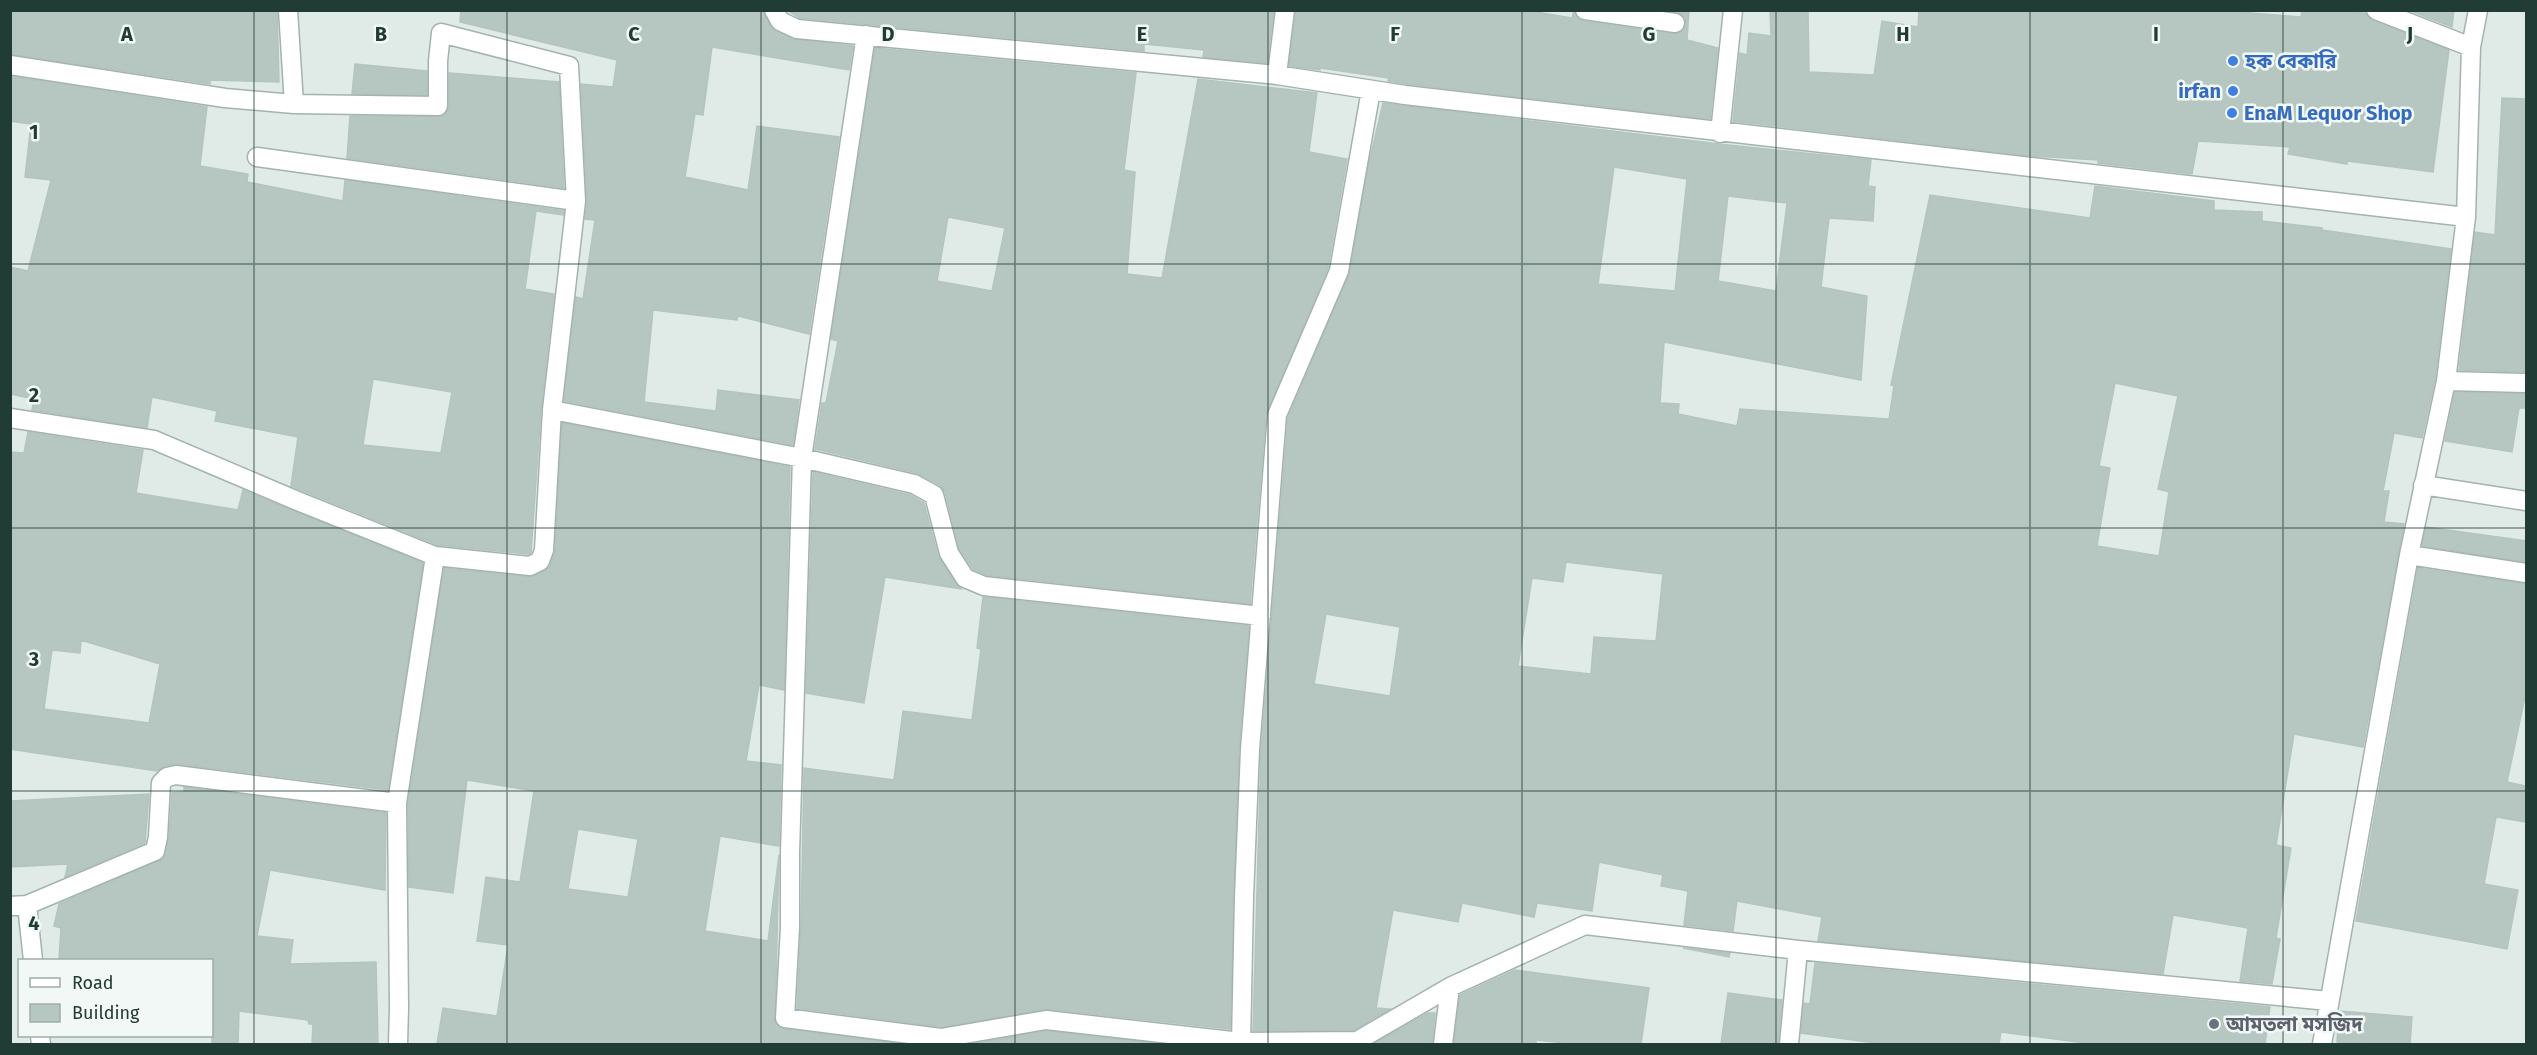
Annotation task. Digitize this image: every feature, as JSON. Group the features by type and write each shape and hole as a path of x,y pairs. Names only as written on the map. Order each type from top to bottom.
{"street":[{"path":"288,10 294,104"},
{"path":"774,10 780,21 797,28 1277,75 1371,90 1720,133 2466,217"},
{"path":"1277,75 1285,10"},
{"path":"1585,10 1675,23"},
{"path":"1720,133 1733,10"},
{"path":"2376,10 2471,47"},
{"path":"2322,1044 2409,555 2446,381 2466,217 2471,47 2478,10"},
{"path":"10,65 225,99 294,104 438,106 438,62 441,33 569,66 576,201 552,410 544,550 540,561 530,566 435,556 154,440 10,418"},
{"path":"866,35 802,458 790,853 790,927 785,1018 940,1041 1046,1020 1241,1043 1357,1041 1450,987 1585,925 1798,950 2329,1001"},
{"path":"1241,1043 1250,749 1277,415 1339,271 1371,90"},
{"path":"257,157 576,201"},
{"path":"2446,381 2526,383"},
{"path":"552,410 802,458 914,484 934,495 949,553 965,578 984,586 1261,616"},
{"path":"2423,485 2526,501"},
{"path":"2409,555 2526,573"},
{"path":"398,1044 397,803 435,556"},
{"path":"33,959 19,906 155,851 161,783 167,777 176,775 397,803"},
{"path":"1789,1044 1798,950"},
{"path":"1443,1044 1450,987"}],"building":[{"path":"10,10 277,10 279,82 210,80 210,84 10,54"},
{"path":"461,10 763,10 771,27 792,39 853,46 849,70 712,47 703,115 695,114 685,177 748,190 757,126 839,137 809,334 738,316 737,320 653,310 644,402 716,411 718,390 799,400 793,445 564,401 576,297 583,299 595,220 585,219 587,200 581,84 613,87 617,60 460,22"},
{"path":"787,10 1274,10 1267,63 1203,57 1204,50 1144,44 1144,51 800,18"},
{"path":"1296,10 1524,10 1572,18 1574,10 1578,18 1583,21 1673,34 1683,30 1686,19 1681,14 1667,10 1689,10 1687,40 1718,48 1710,119 1407,84 1388,81 1389,78 1289,66"},
{"path":"1770,10 1808,10 1809,72 1874,75 1882,21 1918,27 1919,10 2214,10 2301,17 2302,10 2365,13 2372,20 2449,50 2433,172 2347,161 2347,164 2288,154 2290,147 2198,141 2192,174 2098,163 2098,160 2030,156 1733,121 1740,53 1747,55 1749,33 1771,36"},
{"path":"2408,10 2454,10 2452,27"},
{"path":"875,48 1136,73 1124,170 1135,172 1127,274 1162,278 1198,79 1317,93 1309,152 1347,159 1328,268 1266,414 1250,604 987,575 973,569 959,548 945,492 940,485 917,473 815,449 822,403 826,403 838,341 831,339","holes":["948,217 1005,228 992,291 937,281"]},
{"path":"355,64 427,71 427,95 352,94"},
{"path":"449,73 559,82 564,188 347,158 350,116 443,116 449,107"},
{"path":"10,76 207,107 200,166 248,174 247,182 343,201 345,180 564,211 563,215 536,211 525,289 554,294 541,409 531,553 438,545 291,486 298,437 215,421 217,411 152,397 147,428 32,410 34,399 10,394 10,267 28,271 51,180 25,177 31,124 10,121","holes":["373,379 452,392 441,453 363,445"]},
{"path":"2502,98 2526,99 2526,372 2459,370 2475,232 2495,235"},
{"path":"1383,103 1871,160 1868,186 1875,187 1873,221 1829,218 1821,287 1867,296 1861,380 1664,342 1660,403 1679,404 1678,414 1737,426 1740,409 1889,419 1894,386 1891,385 1930,195 2090,218 2095,186 2214,201 2214,210 2262,212 2262,221 2322,228 2322,230 2451,249 2435,379 2422,438 2394,433 2383,491 2389,491 2384,522 2404,524 2363,747 2294,734 2276,845 2291,848 2276,938 2280,939 2272,984 2240,981 2248,928 2173,915 2163,974 1818,941 1822,917 1737,901 1733,931 1684,925 1688,891 1661,886 1663,875 1599,862 1592,911 1537,903 1534,917 1462,903 1458,922 1393,910 1376,1008 1390,1009 1354,1030 1253,1031 1261,750 1288,418 1349,275 1369,163","holes":["1614,167 1687,179 1675,291 1598,284","1728,196 1787,203 1776,291 1718,281","2115,383 2178,396 2158,489 2169,492 2159,556 2097,546 2110,468 2099,466","1566,562 1663,574 1656,641 1594,637 1591,674 1518,666 1532,578 1563,582","1326,614 1400,627 1390,696 1314,684"]},
{"path":"2455,392 2526,394 2526,408 2519,408 2512,452 2445,441"},
{"path":"562,423 790,467 784,690 759,685 746,761 781,765 779,846 720,836 705,931 768,941 779,855 775,1023 784,1029 903,1044 437,1044 443,1008 497,1016 508,945 477,941 486,877 520,882 534,791 467,780 453,893 409,887 408,804 444,568 529,577 545,571 550,566 555,551","holes":["578,829 638,839 628,897 568,889"]},
{"path":"28,432 143,450 136,493 238,510 243,490 423,563 388,790 177,764 165,766 157,771 10,749 10,452 24,453","holes":["81,640 160,664 149,723 44,709 52,650 80,653"]},
{"path":"813,472 910,495 924,503 938,556 961,589 885,577 864,703 806,693"},
{"path":"2426,527 2526,541 2526,562 2422,546"},
{"path":"2418,568 2526,584 2526,692 2507,782 2526,786 2526,822 2496,817 2484,884 2518,890 2507,949 2356,921"},
{"path":"983,597 1249,626 1239,748 1230,1029 1047,1009 941,1027 797,1008 804,768 894,780 903,711 972,720 981,649 977,648"},
{"path":"184,787 386,813 385,890 270,870 257,936 293,940 290,964 376,962 378,1044 312,1044 313,1024 309,1024 308,1020 239,1011 238,1044 212,1044 213,959 59,959 61,928 54,926 59,904 163,859 169,838 172,793 184,792"},
{"path":"149,794 145,843 65,877 68,864 10,867 10,801"},
{"path":"1683,948 1730,953 1729,957"},
{"path":"1815,963 2270,1007 2265,1044 2092,1044 2001,1032 1999,1044 1883,1044 1801,1033 1804,1003 1810,1004"},
{"path":"1515,970 1649,988 1641,1044 1576,1044 1536,1040 1536,1044 1454,1044 1460,995"},
{"path":"1728,993 1782,1000 1778,1044 1721,1044"},
{"path":"2339,1011 2412,1017 2410,1044 2337,1042"},
{"path":"1428,1013 1435,1013 1432,1044 1373,1044"},
{"path":"1046,1031 1163,1044 970,1044"}],"place":[{"name":"হক বেকারি","path":"2233,61"},
{"name":"irfan","path":"2233,91"},
{"name":"EnaM Lequor Shop","path":"2232,113"},
{"name":"আমতলা মসজিদ","path":"2214,1024"}]}
